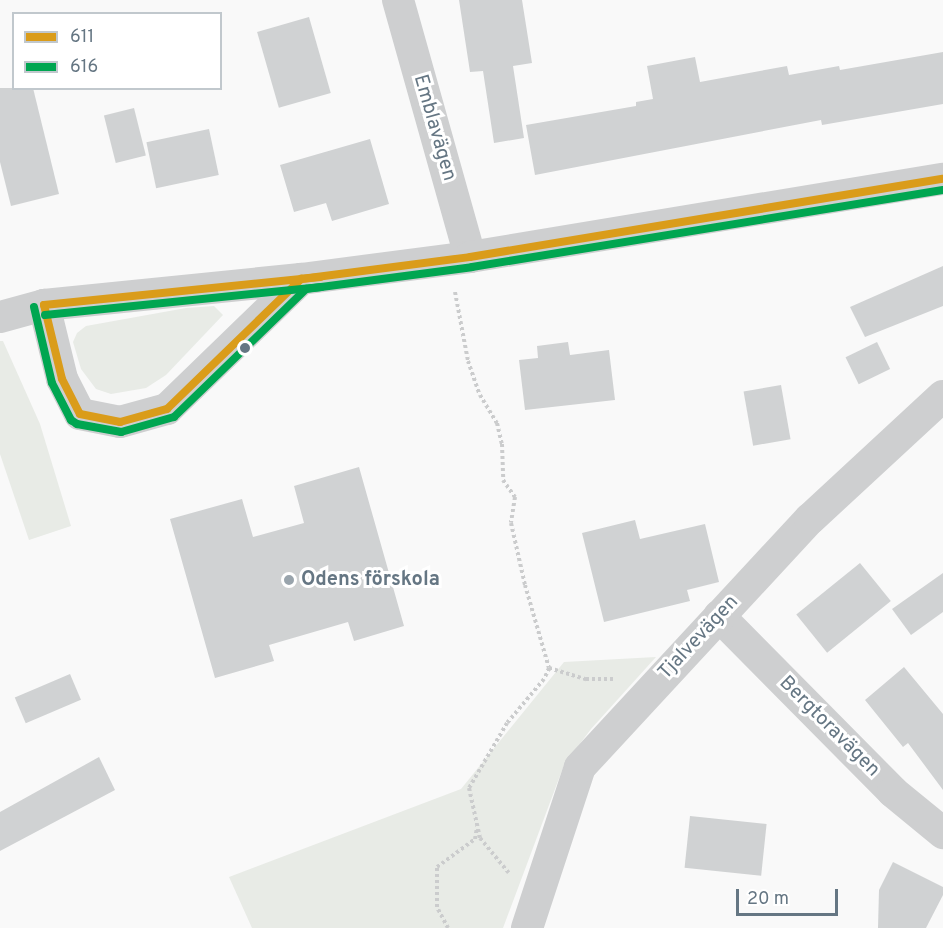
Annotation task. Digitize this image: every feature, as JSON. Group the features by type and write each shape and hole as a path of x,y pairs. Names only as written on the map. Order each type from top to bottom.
{"street":[{"name":"Emblavägen","path":"398,0 459,258"},
{"path":"0,317 44,305 301,279 459,258 943,178"},
{"path":"44,305 62,379 80,414 120,422 167,409 301,279"},
{"name":"Tjalvevägen","path":"531,917 580,767 810,519 943,396"},
{"name":"Bergtoravägen","path":"719,616 893,792 943,833"}],"path":[{"path":"459,258 468,361 480,395 497,423 502,444 503,480 514,497 511,522 525,585 549,668 544,679 507,723 470,788 480,838 531,917"},
{"path":"549,668 586,679 660,679"},
{"path":"448,928 437,907 437,867 475,839 477,828"}],"shaded area":[{"path":"214,306 223,315 166,375 146,388 111,394 96,389 81,369 73,342 77,333 86,326 186,308"},
{"path":"0,341 3,341 40,424 71,526 29,540 0,454"},
{"path":"656,657 591,729 564,765 503,928 252,928 229,877 461,789 564,662"}],"building":[{"path":"459,0 522,0 532,63 513,66 524,138 494,143 483,71 470,72"},
{"path":"309,17 331,93 279,108 257,32"},
{"path":"943,52 943,104 822,125 821,120 535,175 526,125 636,106 636,102 653,99 647,66 695,57 700,82 787,66 789,75 839,66 840,70"},
{"path":"0,88 33,90 59,194 11,206 0,162"},
{"path":"134,108 146,156 116,163 104,115"},
{"path":"209,129 219,175 156,188 146,142"},
{"path":"370,139 389,204 332,221 326,203 294,212 280,165"},
{"path":"943,266 943,306 865,337 850,307"},
{"path":"568,342 570,355 609,350 615,400 525,410 519,360 538,358 537,346"},
{"path":"877,342 890,369 859,384 846,357"},
{"path":"781,385 791,439 753,446 744,392"},
{"name":"Odens förskola","path":"359,467 404,626 354,641 348,622 269,645 274,661 215,678 170,519 242,499 253,537 304,523 294,486"},
{"path":"635,520 640,539 705,524 719,582 687,590 690,601 604,622 582,533"},
{"path":"860,563 891,601 827,653 796,615"},
{"path":"943,573 943,612 911,635 892,609"},
{"path":"904,667 943,714 943,790 908,743 903,747 865,700"},
{"path":"70,674 81,700 26,723 15,697"},
{"path":"99,757 115,790 0,851 0,812"},
{"path":"690,816 767,824 761,876 685,868"},
{"path":"893,862 943,887 943,895 926,928 878,928 879,890"}],"transit line":[{"name":"611","path":"44,305 62,379 80,414 120,422 167,409 301,279 470,257 943,179"},
{"name":"616","path":"34,307 52,383 71,420 77,424 121,432 174,417 306,289 472,267 943,190"},
{"name":"611","path":"44,305 321,277"},
{"name":"616","path":"45,315 322,287"}],"place":[{"name":"Odens förskola","path":"289,580"}]}
